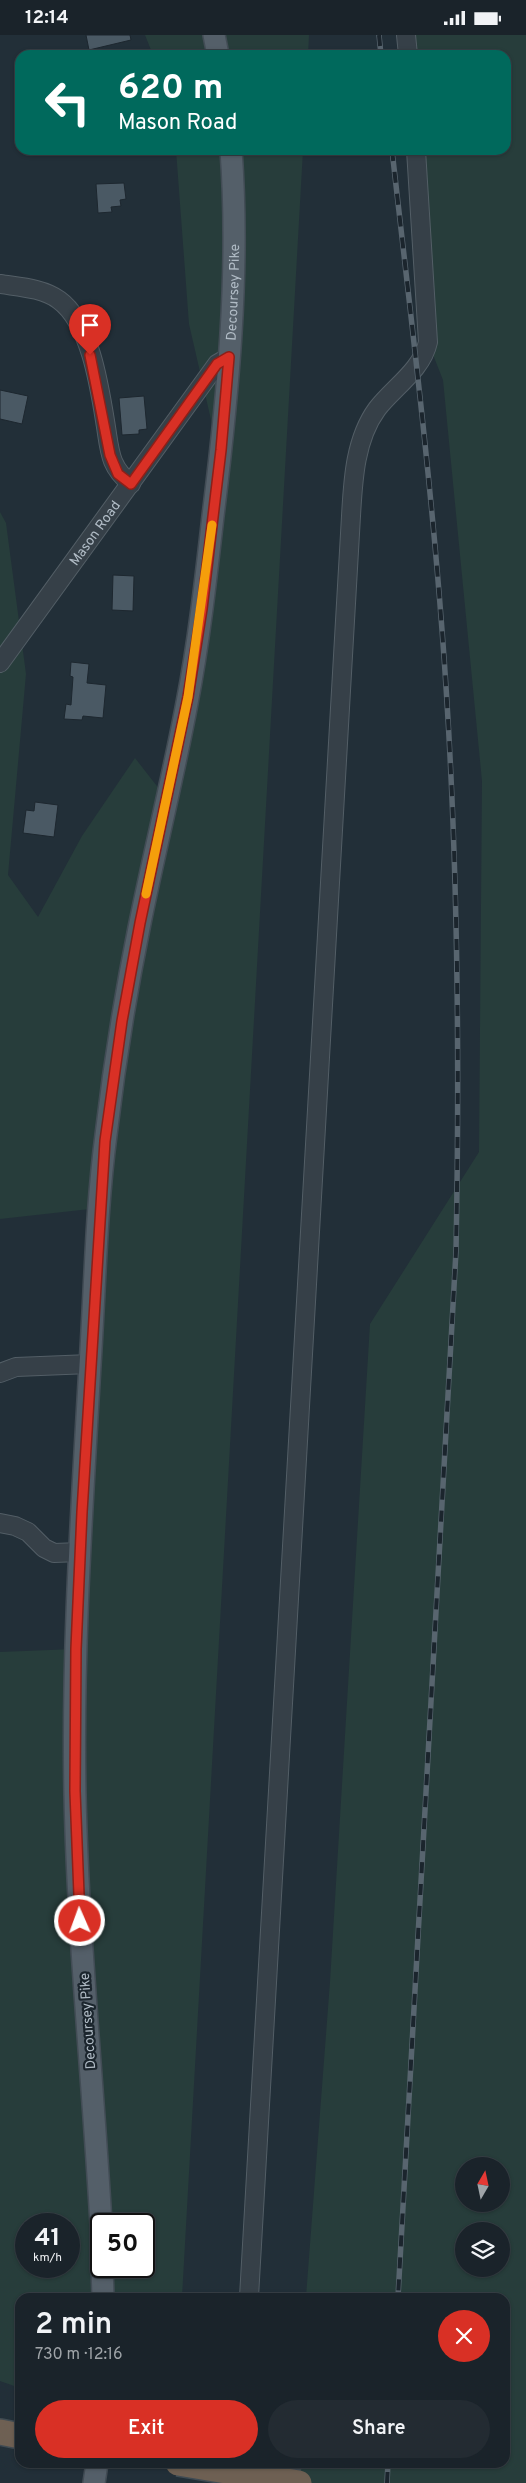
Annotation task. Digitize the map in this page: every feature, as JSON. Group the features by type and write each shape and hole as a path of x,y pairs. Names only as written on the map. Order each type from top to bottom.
{"highway":[{"path":"0,2432 15,2435"},
{"path":"208,2468 298,2483"}],"main road":[{"path":"214,35 217,50"},
{"name":"Decoursey Pike","path":"100,2213 80,1921 75,1800 76,1649 90,1364 105,1141 122,1021 140,923 188,697 202,609 221,450 229,357 235,204 231,155"},
{"path":"102,2278 103,2293"},
{"path":"94,2483 96,2468"}],"street":[{"path":"406,35 408,50"},
{"path":"249,2293 351,516 354,479 363,436 378,409 426,351 428,342 416,155"},
{"path":"0,284 46,293 60,300 78,321 94,367 110,455 118,474 131,484"},
{"name":"Mason Road","path":"0,663 217,364 229,357"},
{"path":"0,1373 16,1367 90,1364"},
{"path":"0,1523 15,1526 28,1533 44,1548 54,1553 80,1552"},
{"path":"238,2483 240,2468"}],"green space":[{"path":"145,35 309,35 308,50 151,50"},
{"path":"406,35 526,35 526,2483 298,2483 298,2468 510,2468 510,2293 306,2293 330,1982 370,1324 479,1152 482,781 443,380 428,342 416,155 511,155 511,50 408,50"},
{"path":"176,155 303,155 182,2293 15,2293 15,2386 0,2381 0,1652 75,1649 99,1208 0,1219 0,512 6,523 26,674 8,875 38,917 82,836 135,758 167,799 220,459 189,324"}],"building":[{"path":"86,35 130,35 131,40 89,50"},
{"path":"124,183 126,199 120,200 121,206 111,207 112,212 98,213 96,184"},
{"path":"0,390 28,396 22,424 0,419"},
{"path":"144,396 147,429 139,430 139,434 122,435 119,398"},
{"path":"113,575 134,576 133,611 112,610"},
{"path":"71,662 89,664 87,683 106,685 103,718 83,716 82,720 64,719 66,704 71,705 73,677 70,676"},
{"path":"35,802 58,805 54,837 23,833 26,810 34,811"}],"railway":[{"path":"379,35 380,50"},
{"path":"393,155 426,450 442,630 452,785 458,1018 456,1251 398,2293"},
{"path":"387,2483 388,2468"}],"slow traffic":[{"path":"146,894 168,800 188,697 202,609 212,525"}],"route":[{"path":"80,1921 75,1791 76,1649 99,1208 105,1141 122,1021 140,923 168,800 188,697 202,609 221,450 229,357 217,364 131,484 118,474 110,455 106,425 90,355"}]}
